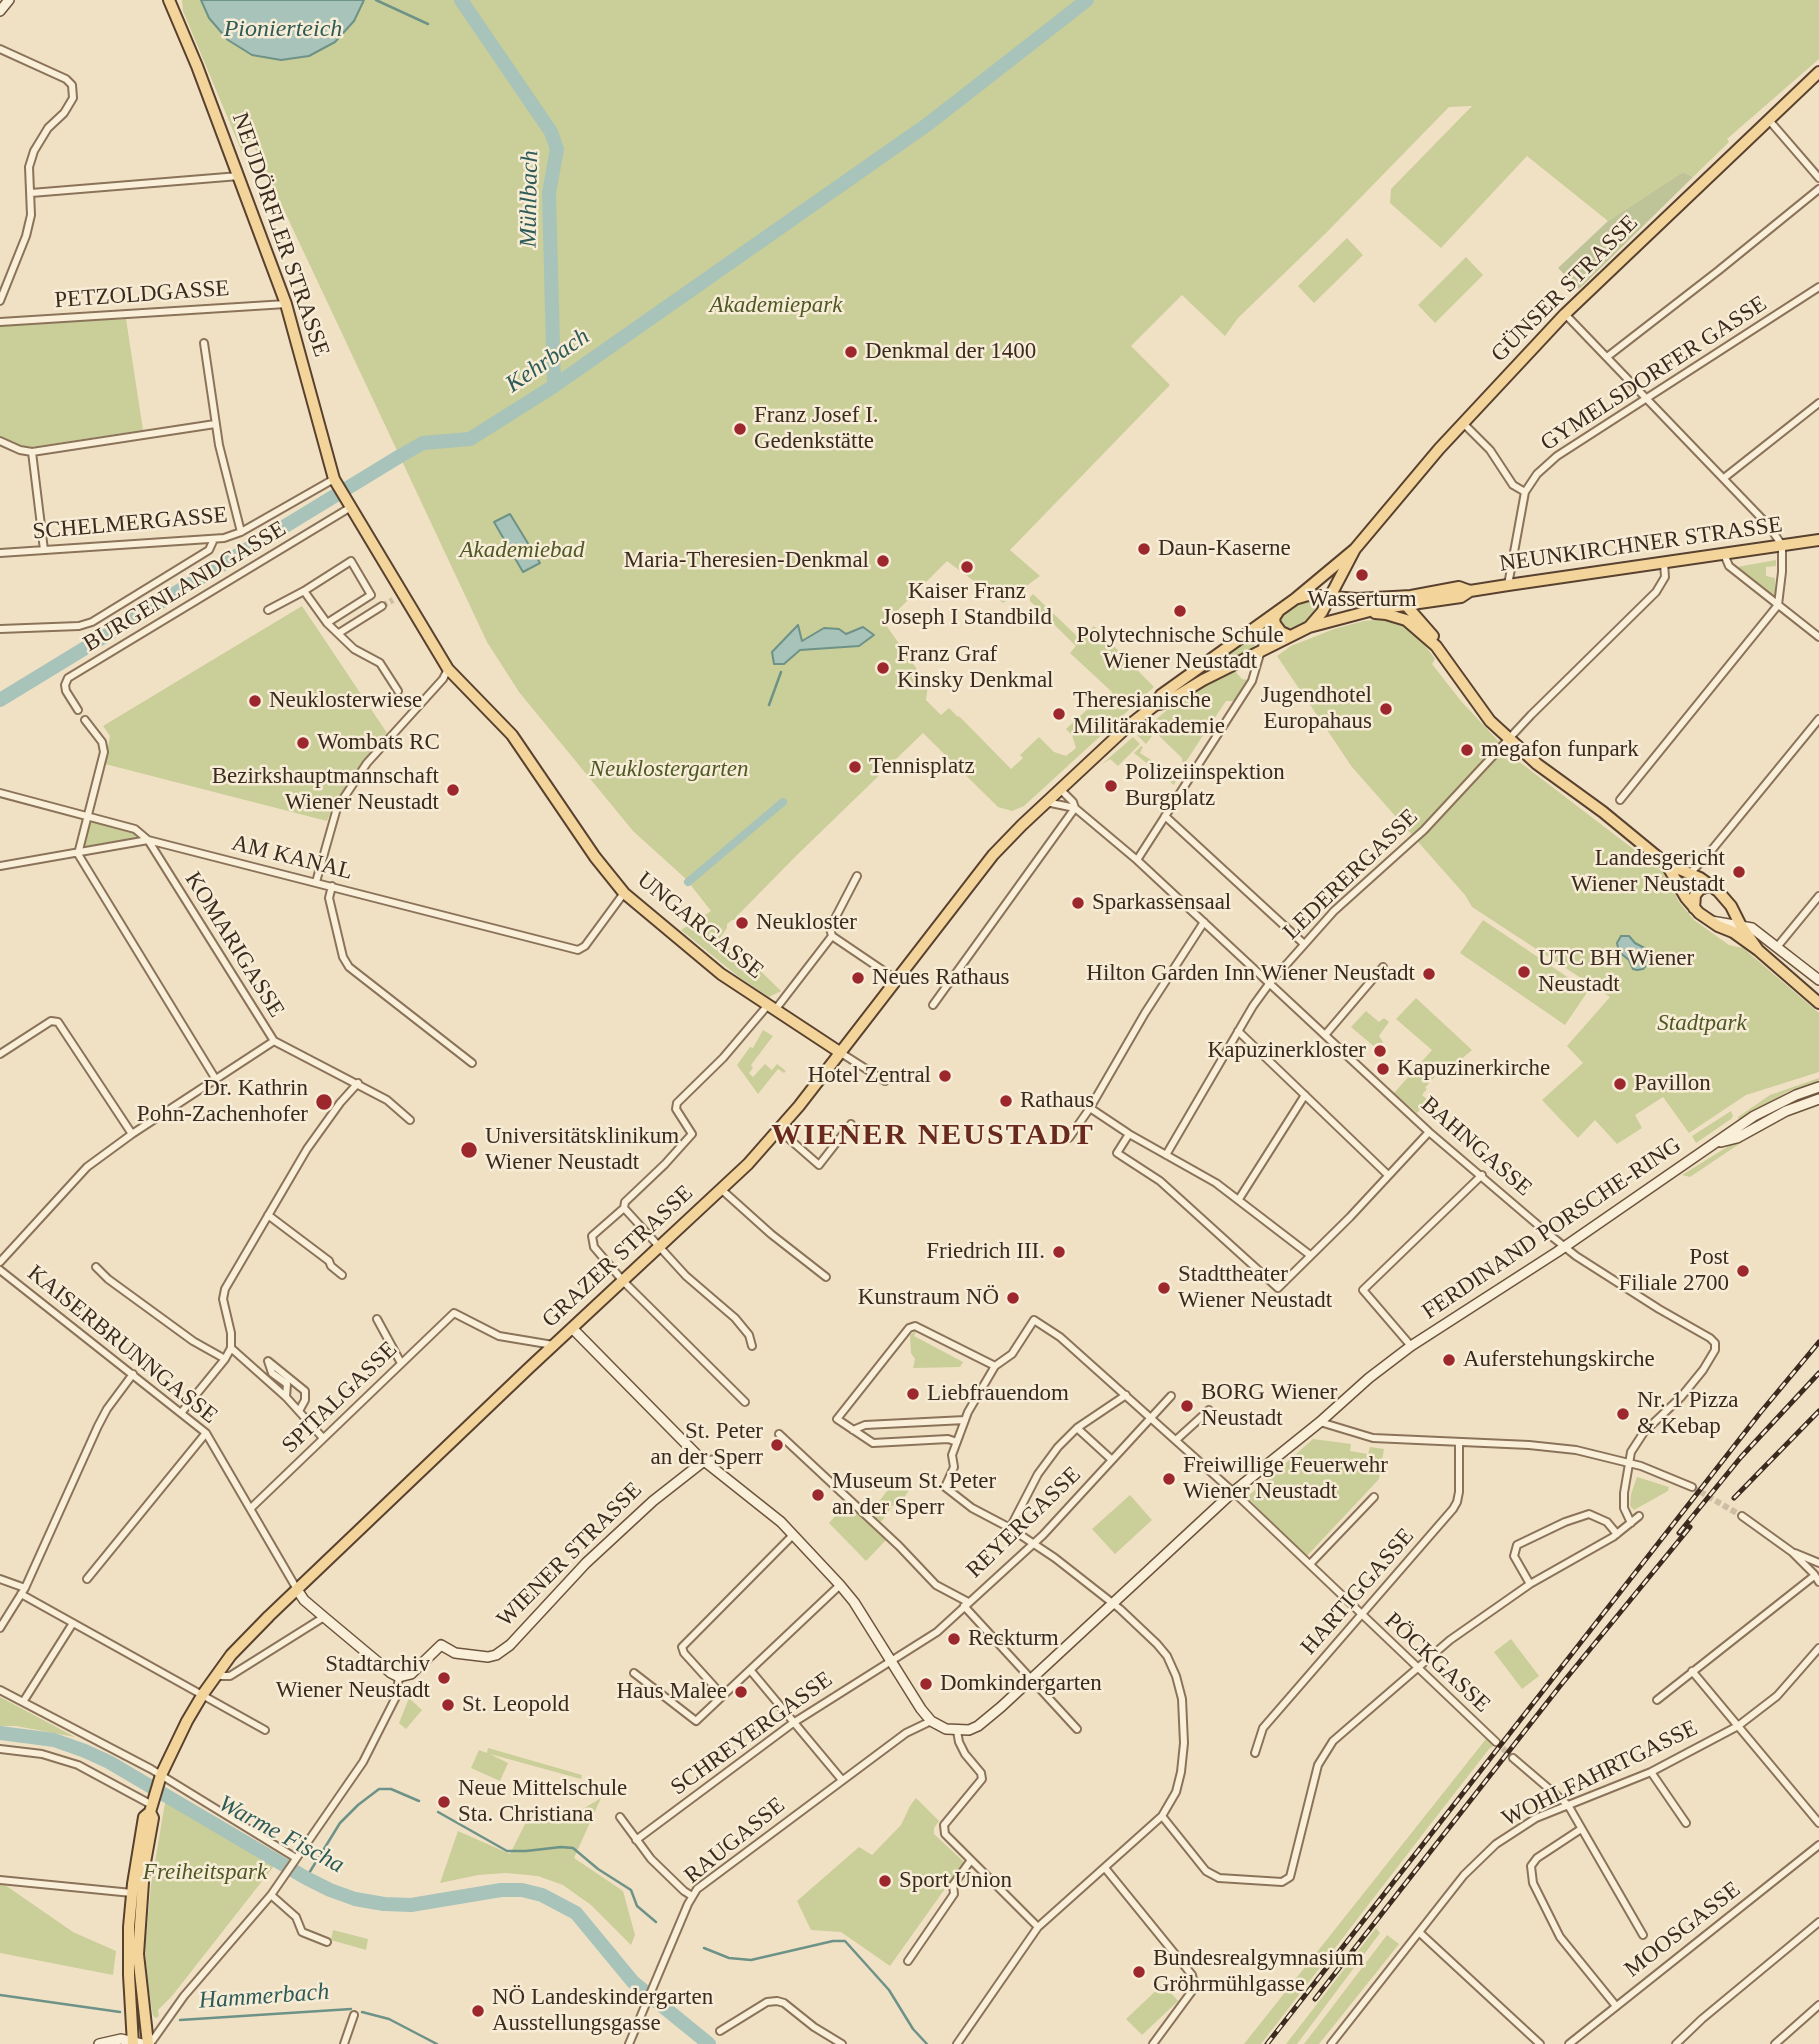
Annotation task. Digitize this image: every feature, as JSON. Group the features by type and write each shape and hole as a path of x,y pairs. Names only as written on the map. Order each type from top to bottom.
{"main road":[{"name":"NEUDÖRFLER STRASSE","path":"169,0 239,176 286,304 339,487"},
{"name":"GÜNSER STRASSE","path":"1355,549 1463,423 1565,314 1819,72"},
{"name":"UNGARGASSE","path":"339,487 399,596 447,669 512,735 595,857 625,893 693,952 771,1008 841,1053"},
{"name":"NEUNKIRCHNER STRASSE","path":"1409,601 1438,601 1461,597 1469,591 1819,540"},
{"path":"1309,627 1322,612 1355,549"},
{"name":"GRAZER STRASSE","path":"136,2043 128,1954 132,1893 144,1817 187,1721 203,1694 243,1641 572,1328 722,1190 779,1130 993,855 1046,802 1127,727 1155,705 1165,691 1277,613 1355,549"},
{"path":"1342,573 1343,586 1356,599"},
{"name":"NEUNKIRCHNER STRASSE","path":"1309,627 1458,587 1469,591"},
{"path":"1295,599 1308,595 1356,599 1391,597 1409,601"},
{"path":"1406,620 1409,601"},
{"path":"1409,601 1490,721 1536,764 1611,818 1665,863 1726,898 1758,950"},
{"path":"1434,641 1428,620 1429,611 1438,601"},
{"path":"1369,612 1406,620 1434,641"},
{"path":"1277,613 1281,632 1290,636"},
{"name":"GRAZER STRASSE","path":"1155,705 1167,702 1203,680 1309,627"},
{"path":"1665,863 1694,908 1758,950 1819,1003"},
{"path":"1694,908 1693,901 1699,882"},
{"name":"GRAZER STRASSE","path":"149,2044 138,1954 144,1868 155,1794"}],"street":[{"path":"0,11 9,0"},
{"path":"0,48 66,79 72,86 73,97 64,113 48,128 34,151 29,167 31,215 26,236 0,301"},
{"path":"1768,119 1819,178"},
{"path":"31,193 239,176"},
{"path":"1606,357 1819,189"},
{"name":"GYMELSDORFER GASSE","path":"1508,585 1525,492 1536,474 1557,456 1819,287"},
{"name":"PETZOLDGASSE","path":"0,322 286,304"},
{"path":"1565,314 1724,478 1776,534 1782,545 1778,605 1620,800"},
{"path":"204,343 215,424 241,532"},
{"path":"1724,478 1819,402"},
{"path":"1463,423 1490,450 1513,485 1525,492"},
{"path":"0,441 32,452 215,424"},
{"path":"32,452 44,550"},
{"name":"SCHELMERGASSE","path":"0,553 214,539 241,532 339,487"},
{"name":"BURGENLANDGASSE","path":"78,710 66,691 68,678 351,507"},
{"path":"0,629 79,626 92,622 209,550 214,539"},
{"path":"1724,554 1729,566 1819,637"},
{"path":"268,610 351,561 371,596 327,623"},
{"name":"LEDERERGASSE","path":"1166,1155 1238,1031 1269,984 1303,943 1334,911 1424,830 1508,739 1656,592 1665,577 1664,563"},
{"path":"304,591 327,623 354,649 380,663 398,691"},
{"path":"339,633 382,606"},
{"path":"1137,860 1252,681 1268,627 1277,613"},
{"path":"1237,663 1249,667 1254,674"},
{"path":"316,882 337,808 367,763 443,679 447,669"},
{"path":"1699,882 1706,857 1819,719"},
{"path":"87,723 102,742 104,752 78,854 215,1078"},
{"name":"BAHNGASSE","path":"1060,789 1073,802 1075,808 1137,860 1429,1132 1564,1247 1715,1343 1716,1350 1711,1359 1681,1397 1644,1432 1631,1452 1629,1462"},
{"name":"AM KANAL","path":"0,793 135,829 148,840 579,950 585,946 625,893"},
{"path":"933,1005 1075,808 1046,802"},
{"path":"1165,816 1255,895 1303,943"},
{"path":"0,866 148,840"},
{"name":"KOMARIGASSE","path":"148,840 274,1041 358,1083 387,1100 410,1120"},
{"path":"1699,882 1706,857"},
{"path":"857,876 830,928 832,936 897,980"},
{"path":"332,886 329,898 349,967 472,1063"},
{"path":"1777,947 1819,896"},
{"path":"1710,921 1752,928 1819,980"},
{"path":"1069,1138 1204,922"},
{"path":"746,1402 623,1281 594,1247 592,1236 624,1208 625,1202 692,1134 676,1109 677,1103 771,1008 832,936"},
{"path":"1325,1035 1383,967"},
{"path":"0,1054 51,1021 58,1022 132,1134"},
{"path":"1238,1031 1388,1175"},
{"path":"0,1262 87,1167 215,1078 274,1041"},
{"name":"UNGARGASSE","path":"841,1053 885,1081"},
{"path":"181,1413 231,1348 231,1333 223,1299 225,1289 307,1149 358,1083"},
{"name":"FERDINAND PORSCHE-RING","path":"957,1731 978,1726 1233,1492 1320,1422 1351,1392 1411,1346 1564,1247 1774,1105 1819,1087"},
{"path":"1238,1199 1305,1095"},
{"path":"1713,1144 1737,1138 1786,1111 1815,1100"},
{"path":"1090,1108 1129,1135 1216,1183 1310,1255"},
{"path":"779,1130 819,1165 851,1124"},
{"path":"1129,1135 1117,1153 1160,1181 1278,1288 1350,1217 1429,1132"},
{"path":"1411,1346 1363,1290 1482,1175"},
{"path":"722,1190 771,1234 826,1277"},
{"path":"624,1208 686,1276 734,1318 749,1335 752,1346"},
{"path":"268,1215 329,1261 342,1275"},
{"path":"96,1267 108,1279 193,1341 225,1359"},
{"name":"KAISERBRUNNGASSE","path":"0,1270 206,1433 304,1600 398,1677"},
{"name":"SPITALGASSE","path":"251,1508 454,1313 499,1336 553,1346"},
{"path":"377,1319 401,1363"},
{"name":"PÖCKGASSE","path":"995,1366 1013,1354 1034,1320 1060,1337 1233,1492 1496,1742"},
{"path":"957,1442 948,1439 873,1443 838,1419 909,1328 915,1326 995,1366 965,1420 957,1442 952,1455 954,1467 945,1487 972,1508 1032,1543 1148,1635 1167,1656 1176,1676 1185,1724 1181,1772 1176,1792 1162,1816 1038,1927 957,2044"},
{"path":"572,1328 704,1461 781,1522 854,1602 931,1721 957,1731 965,1755 981,1773 982,1779 944,1825 945,1834 1038,1927"},
{"path":"231,1348 286,1397 323,1438"},
{"path":"286,1397 287,1384 272,1373 268,1361 305,1391 305,1400 299,1411"},
{"path":"0,1629 23,1591 107,1409 133,1374"},
{"path":"1010,1528 1038,1474 1077,1428 1126,1395"},
{"name":"REYERGASSE","path":"890,1660 937,1632 1043,1535 1171,1396"},
{"path":"1176,1440 1209,1410"},
{"path":"853,1430 865,1425 965,1420"},
{"path":"1320,1422 1373,1438 1459,1444 1529,1445 1576,1450 1629,1462 1692,1487"},
{"path":"1077,1428 1112,1460"},
{"path":"87,1579 206,1433"},
{"path":"779,1434 899,1546 936,1585 966,1604 1030,1681 1077,1729"},
{"name":"HARTIGGASSE","path":"1255,1753 1263,1728 1362,1616 1457,1502 1459,1444"},
{"name":"WIENER STRASSE","path":"398,1677 411,1674 441,1645 455,1653 488,1657 496,1655 510,1645 586,1563 647,1506 704,1461 721,1458"},
{"path":"1629,1462 1624,1508 1631,1523"},
{"path":"1310,1564 1374,1497"},
{"path":"1530,1584 1514,1556 1517,1545 1572,1519 1589,1514 1607,1522 1617,1534"},
{"path":"1162,1816 1206,1871 1219,1878 1282,1882 1290,1877 1318,1765 1334,1741 1450,1640 1530,1584 1617,1534 1639,1516"},
{"path":"1657,1700 1814,1575 1819,1565 1793,1552 1742,1516"},
{"path":"722,1695 681,1647 793,1536"},
{"path":"1793,1552 1819,1583"},
{"path":"0,1579 265,1730"},
{"path":"634,1673 696,1721 840,1585"},
{"path":"216,1676 230,1676 324,1616"},
{"path":"23,1702 73,1623"},
{"name":"WOHLFAHRTGASSE","path":"1331,2044 1464,1875 1496,1844 1536,1818 1651,1772 1738,1726 1777,1696 1819,1648"},
{"name":"SCHREYERGASSE","path":"636,1840 793,1723 890,1660"},
{"path":"751,1671 842,1780"},
{"path":"1692,1671 1819,1823"},
{"path":"149,2044 184,1996 271,1895 363,1762 396,1697 398,1677"},
{"path":"0,1690 23,1702 155,1794"},
{"name":"RAUGASSE","path":"629,2044 692,1896 734,1861 906,1733 931,1721"},
{"path":"0,1749 33,1752 78,1765 155,1794 291,1864"},
{"path":"1513,1758 1568,1805 1643,1935"},
{"path":"1651,1772 1686,1822"},
{"path":"621,1817 651,1859 692,1896"},
{"path":"1581,1829 1537,1858 1531,1866 1533,1883 1560,1937 1616,2006"},
{"name":"MOOSGASSE","path":"1569,2044 1819,1845"},
{"path":"908,1961 954,1894 953,1885 971,1860"},
{"path":"1105,1868 1192,1975 1195,1986 1153,2044"},
{"path":"0,1880 132,1893"},
{"path":"271,1895 296,1917 302,1932 327,1942"},
{"path":"1676,2044 1702,2018 1819,1922"},
{"path":"1420,1934 1540,2044"},
{"path":"720,2031 767,2002 777,2001 784,2003 814,2027 842,2044"},
{"path":"1775,2044 1819,2005"},
{"path":"344,2044 354,2015"},
{"path":"99,2044 121,2039 136,2043"}],"green space":[{"name":"Akademiepark","path":"182,0 1819,0 1819,59 1727,139 1729,142 1693,177 1683,172 1608,221 1527,156 1441,248 1390,203 1391,189 1472,106 1449,107 1326,233 1238,318 1225,336 1182,295 1131,346 1170,385 1010,550 1040,576 1003,603 947,561 886,625 928,685 926,700 941,715 949,708 959,716 1011,769 1023,758 1020,755 1039,737 1054,752 1066,756 1076,748 1072,735 1066,729 1091,706 1096,710 1112,692 1070,653 1076,646 1030,601 1033,594 1081,640 1094,626 1154,687 1024,806 1012,811 998,807 923,733 797,855 736,917 737,920 727,924 720,938 737,955 741,952 781,991 769,997 739,977 681,930 711,911 686,879 633,831 519,692 487,642 252,142 242,152 183,11"},
{"path":"1683,172 1693,177 1579,289 1558,268 1608,221"},
{"path":"1347,238 1363,255 1314,303 1298,286"},
{"path":"1466,257 1483,275 1435,323 1418,305"},
{"path":"126,319 143,430 25,448 0,436 0,326"},
{"path":"1776,560 1776,566 1766,567 1766,576 1775,578 1777,592 1773,598 1737,567"},
{"path":"1329,596 1322,612 1290,636 1278,628 1280,609 1295,599"},
{"name":"Neuklosterwiese","path":"302,606 387,733 364,760 331,810 327,821 105,764 110,736 103,726"},
{"name":"Stadtpark","path":"1383,619 1403,624 1424,644 1435,659 1432,664 1461,701 1513,757 1666,874 1679,902 1694,920 1729,945 1743,948 1819,1013 1819,1072 1746,1095 1689,1133 1663,1097 1635,1115 1642,1128 1617,1144 1595,1120 1578,1138 1542,1100 1583,1063 1567,1046 1610,997 1472,907 1465,895 1352,767 1277,656 1291,646 1334,629"},
{"path":"1259,629 1254,648 1175,692 1196,673"},
{"path":"1234,670 1242,679 1252,681 1239,701 1226,701 1183,766 1182,758 1155,732 1146,744 1137,735 1178,701"},
{"path":"1133,737 1140,744 1118,766 1110,759 1101,765"},
{"path":"1143,747 1140,753 1178,777 1174,785 1134,753"},
{"path":"92,822 134,832 136,836 133,839 84,847 87,825"},
{"name":"UTC BH Wiener Neustadt","path":"1483,920 1588,991 1565,1025 1460,953"},
{"path":"1416,998 1472,1050 1446,1072 1442,1068 1425,1088 1427,1089 1422,1095 1428,1100 1417,1113 1394,1093 1432,1050 1396,1019"},
{"path":"1366,1011 1379,1022 1384,1018 1389,1022 1379,1036 1383,1042 1377,1049 1351,1027"},
{"path":"763,1030 773,1036 751,1065 753,1068 749,1073 753,1077 765,1064 772,1070 777,1064 786,1071 784,1073 778,1069 758,1094 737,1065 750,1047 753,1048"},
{"path":"1819,1078 1819,1081 1787,1092 1739,1120 1738,1117 1770,1095"},
{"path":"1731,1111 1731,1119 1696,1143 1692,1136"},
{"path":"1760,1130 1690,1177 1682,1175 1748,1134"},
{"path":"917,1330 914,1336 963,1362 960,1367 913,1368 915,1359 911,1353 910,1335"},
{"path":"1313,1439 1351,1444 1350,1451 1368,1454 1370,1447 1384,1449 1379,1479 1306,1557 1247,1497"},
{"path":"1637,1477 1669,1487 1668,1491 1634,1510 1630,1506 1631,1494"},
{"path":"896,1479 908,1485 909,1490 898,1507 893,1505 881,1522 871,1512"},
{"path":"1130,1495 1152,1520 1115,1554 1092,1529"},
{"path":"848,1502 886,1540 866,1561 829,1523"},
{"path":"1511,1639 1539,1676 1522,1689 1494,1652"},
{"path":"0,1697 75,1737 16,1726 0,1726"},
{"path":"409,1698 422,1710 406,1729 399,1723"},
{"path":"1486,1739 1495,1745 1489,1749 1261,2044 1244,2044"},
{"path":"488,1748 582,1775 581,1779 490,1754 508,1763 500,1781 471,1768 479,1750 487,1753"},
{"name":"Freiheitspark","path":"170,1791 281,1857 172,1996 158,2010 159,2016 156,2018 153,2016 147,1979 145,1947 151,1885 165,1803"},
{"path":"601,1798 574,1858 623,1891 635,1935 631,1945 591,1905 563,1885 538,1876 506,1873 478,1875 440,1883 458,1831 510,1854 531,1812 558,1824"},
{"name":"Sport Union","path":"916,1798 939,1821 934,1828 934,1834 964,1862 890,1966 841,1932 811,1930 797,1901 859,1847 872,1855 901,1825"},
{"path":"0,1885 5,1885 73,1932 116,1951 113,1975 0,1953"},
{"path":"1376,1928 1380,1933 1297,2044 1286,2044"},
{"path":"333,1930 368,1939 366,1950 331,1940"},
{"path":"1387,1935 1399,1944 1319,2044 1304,2044"},
{"path":"1163,1984 1178,2001 1142,2035 1126,2019"}],"water":[{"name":"Pionierteich","path":"201,0 364,0 354,21 335,42 309,56 281,60 252,55 228,40 209,18"},
{"path":"510,514 540,563 523,572 494,522"},
{"path":"798,625 802,641 824,628 839,629 846,634 863,627 874,635 859,646 800,650 784,664 774,664 772,652"},
{"path":"1621,936 1629,936 1635,943 1652,952 1652,959 1643,969 1633,969 1629,960 1619,952 1617,943"}],"waterway":[{"path":"376,0 428,24"},
{"name":"Mühlbach","path":"461,0 551,132 557,149 549,193 554,386"},
{"name":"Kehrbach","path":"0,700 400,456 423,443 470,439 554,386 928,124 1087,0"},
{"path":"769,705 781,672"},
{"path":"688,882 783,802"},
{"name":"Warme Fischa","path":"0,1733 54,1740 109,1762 306,1878 355,1899 411,1905 501,1890 522,1890 542,1895 576,1913 633,1982 709,2044"},
{"path":"306,1878 340,1823 379,1789 391,1789 419,1801"},
{"path":"438,1812 507,1851 573,1848 598,1869 631,1890 637,1906 656,1922"},
{"path":"704,1948 729,1958 751,1960 833,1941 845,1941 889,1990 913,2029 927,2044"},
{"name":"Hammerbach","path":"0,1995 120,2012"},
{"name":"Hammerbach","path":"180,2020 351,2009"},
{"name":"Hammerbach","path":"362,2012 389,2019 437,2044"}],"tunnel":[{"path":"382,606 393,600"},
{"path":"1692,1487 1742,1516"},
{"path":"1496,1742 1513,1758"}],"railway":[{"path":"1267,2044 1760,1413 1819,1342"},
{"path":"1679,1533 1741,1457 1819,1373"},
{"path":"1734,1498 1819,1411"},
{"path":"1315,1999 1560,1686 1690,1527"}],"place":[{"name":"Denkmal der 1400","path":"851,352"},
{"name":"Franz Josef I. Gedenkstätte","path":"740,429"},
{"name":"Daun-Kaserne","path":"1144,549"},
{"name":"Maria-Theresien-Denkmal","path":"883,561"},
{"name":"Kaiser Franz Joseph I Standbild","path":"967,567"},
{"name":"Wasserturm","path":"1362,575"},
{"name":"Polytechnische Schule Wiener Neustadt","path":"1180,611"},
{"name":"Franz Graf Kinsky Denkmal","path":"883,668"},
{"name":"Neuklosterwiese","path":"255,701"},
{"name":"Jugendhotel Europahaus","path":"1386,709"},
{"name":"Theresianische Militärakademie","path":"1059,714"},
{"name":"Wombats RC","path":"303,743"},
{"name":"megafon funpark","path":"1467,750"},
{"name":"Tennisplatz","path":"855,767"},
{"name":"Polizeiinspektion Burgplatz","path":"1111,786"},
{"name":"Bezirkshauptmannschaft Wiener Neustadt","path":"453,790"},
{"name":"Landesgericht Wiener Neustadt","path":"1739,872"},
{"name":"Sparkassensaal","path":"1078,903"},
{"name":"Neukloster","path":"742,923"},
{"name":"UTC BH Wiener Neustadt","path":"1524,972"},
{"name":"Hilton Garden Inn Wiener Neustadt","path":"1429,974"},
{"name":"Neues Rathaus","path":"858,978"},
{"name":"Kapuzinerkloster","path":"1380,1051"},
{"name":"Kapuzinerkirche","path":"1383,1069"},
{"name":"Hotel Zentral","path":"945,1076"},
{"name":"Pavillon","path":"1620,1084"},
{"name":"Rathaus","path":"1006,1101"},
{"name":"Dr. Kathrin Pohn-Zachenhofer","path":"324,1102"},
{"name":"Universitätsklinikum Wiener Neustadt","path":"469,1150"},
{"name":"Friedrich III.","path":"1059,1252"},
{"name":"Post Filiale 2700","path":"1743,1271"},
{"name":"Stadttheater Wiener Neustadt","path":"1164,1288"},
{"name":"Kunstraum NÖ","path":"1013,1298"},
{"name":"Auferstehungskirche","path":"1449,1360"},
{"name":"Liebfrauendom","path":"913,1394"},
{"name":"BORG Wiener Neustadt","path":"1187,1406"},
{"name":"Nr. 1 Pizza & Kebap","path":"1623,1414"},
{"name":"St. Peter an der Sperr","path":"777,1445"},
{"name":"Freiwillige Feuerwehr Wiener Neustadt","path":"1169,1479"},
{"name":"Museum St. Peter an der Sperr","path":"818,1495"},
{"name":"Reckturm","path":"954,1639"},
{"name":"Stadtarchiv Wiener Neustadt","path":"444,1678"},
{"name":"Domkindergarten","path":"926,1684"},
{"name":"Haus Malee","path":"741,1692"},
{"name":"St. Leopold","path":"448,1705"},
{"name":"Neue Mittelschule Sta. Christiana","path":"444,1802"},
{"name":"Sport Union","path":"885,1881"},
{"name":"Bundesrealgymnasium Gröhrmühlgasse","path":"1139,1972"},
{"name":"NÖ Landeskindergarten Ausstellungsgasse","path":"478,2011"}],"district":[{"name":"WIENER NEUSTADT","path":"933,1136"}],"park label":[{"name":"Akademiebad","path":"522,551"},
{"name":"Neuklostergarten","path":"669,770"}]}
